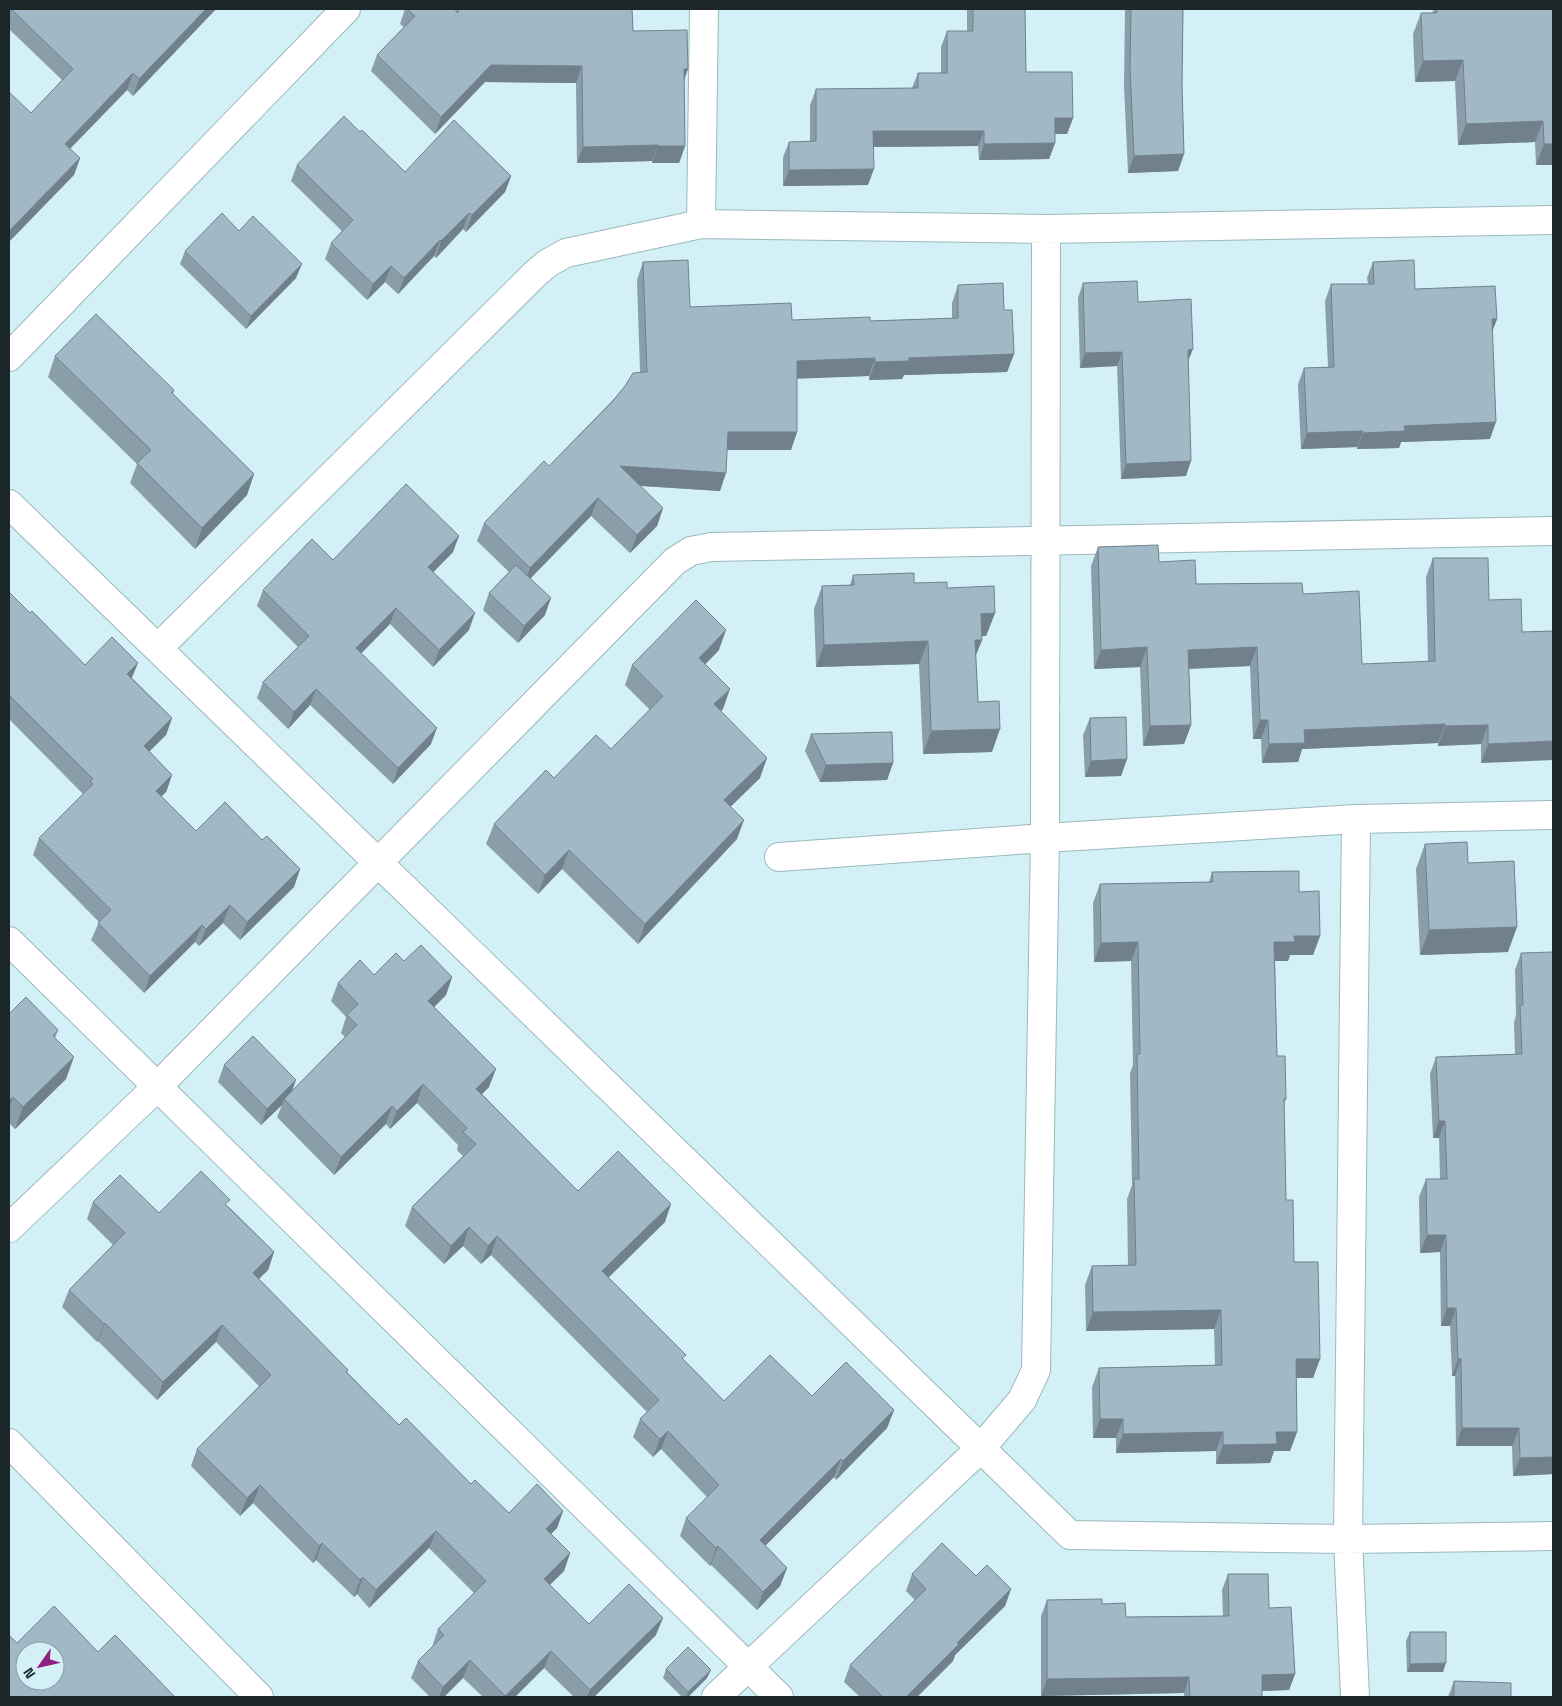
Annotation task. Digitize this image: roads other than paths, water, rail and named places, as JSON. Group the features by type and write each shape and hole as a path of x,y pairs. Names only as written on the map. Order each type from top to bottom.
{"street":[{"path":"9,357 346,9"},
{"path":"701,224 704,9"},
{"path":"158,648 548,263 566,253 701,224 1046,229 1553,220"},
{"path":"716,1697 981,1448 1022,1400 1036,1370 1045,838 1046,229"},
{"path":"9,504 1070,1535 1348,1539 1553,1536"},
{"path":"9,1228 157,1087 675,561 691,551 711,547 1553,531"},
{"path":"779,857 1356,819 1553,815"},
{"path":"1355,1697 1348,1539 1356,819"},
{"path":"9,941 779,1697"},
{"path":"9,1443 259,1697"}]}
